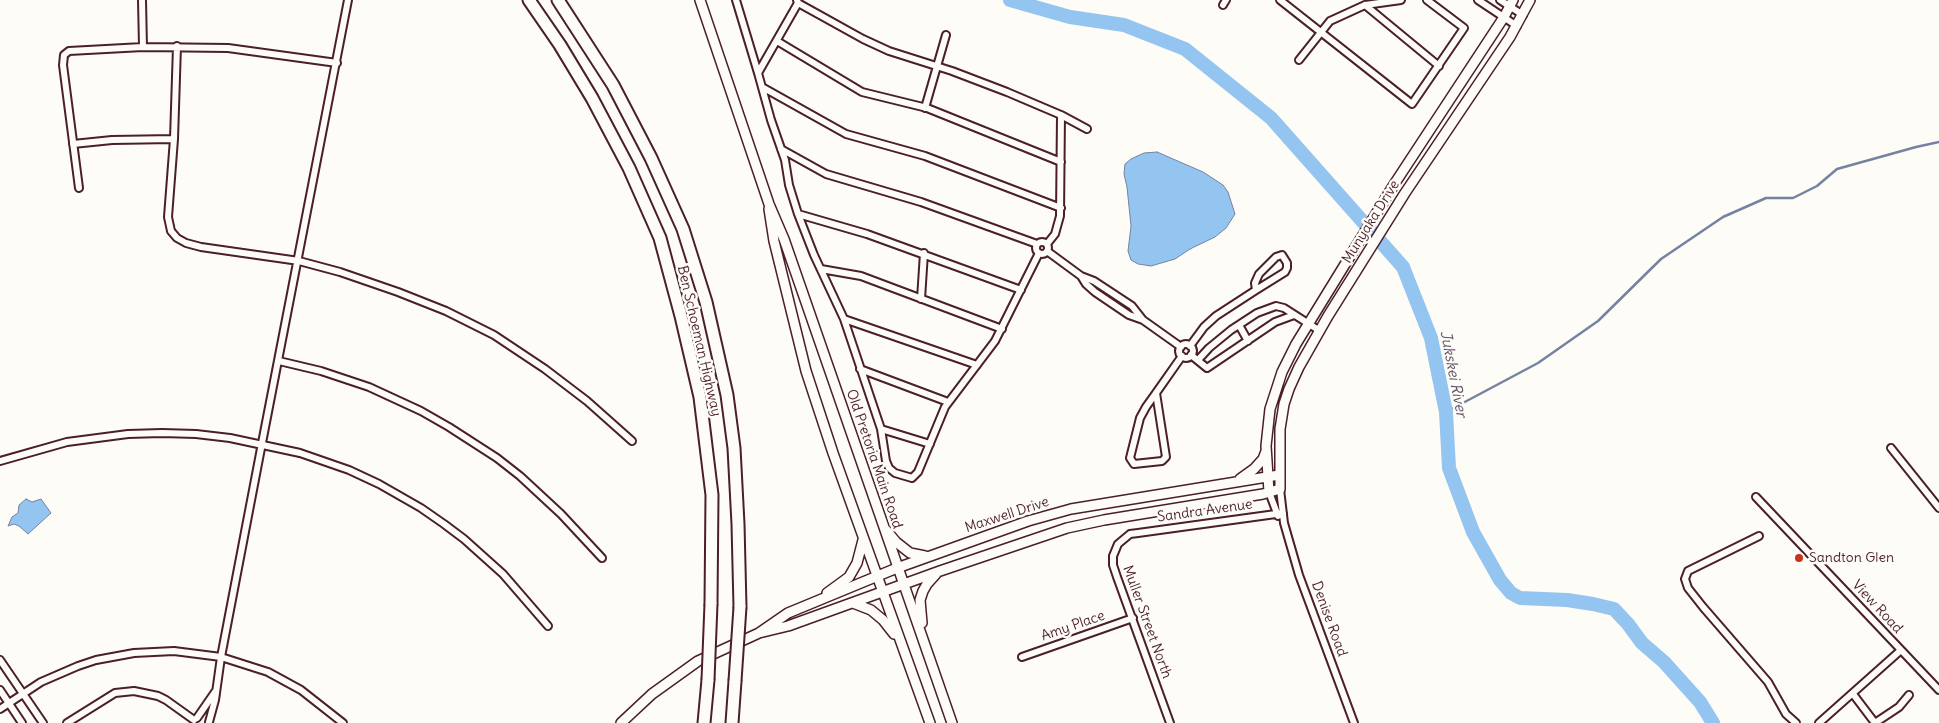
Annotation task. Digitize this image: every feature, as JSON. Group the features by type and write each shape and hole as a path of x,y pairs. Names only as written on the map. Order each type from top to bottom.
{"highway":[{"name":"Ben Schoeman Highway","path":"528,0 560,45 592,98 629,168 660,238 681,316 700,397 712,495 711,604 704,723"},
{"name":"Ben Schoeman Highway","path":"558,0 613,85 652,158 683,229 717,346 728,395 734,448 738,524 740,607 732,723"}],"main road":[{"name":"Old Pretoria Main Road","path":"700,0 769,204 787,247 882,526 924,639 952,723"},
{"name":"Munyaka Drive","path":"1280,490 1280,429 1284,404 1299,367 1344,290 1405,193 1517,26 1530,0"},
{"name":"Munyaka Drive","path":"1269,492 1266,450 1274,393 1296,344 1395,183 1512,3"},
{"name":"Old Pretoria Main Road","path":"769,204 774,241 806,371 863,539 930,723"},
{"path":"1235,482 1254,470 1263,459 1266,450"},
{"name":"Maxwell Drive","path":"759,633 788,613 897,568 1028,521 1071,509 1163,492 1279,475"},
{"name":"Maxwell Drive","path":"622,723 652,694 676,675 722,649 759,633 788,626 853,604 940,570 1027,540 1081,525 1280,490"},
{"path":"882,526 896,542 910,553 929,556"},
{"path":"808,605 849,577 857,563 863,539"},
{"path":"924,639 920,600 927,584 940,570"},
{"path":"853,604 865,607 877,614 899,640"}],"street":[{"path":"142,0 143,46"},
{"path":"67,723 115,694 134,691 158,696 194,720 203,718 209,723 215,700 221,657 348,0"},
{"path":"736,0 781,149 798,214 844,319 881,429 884,454 889,468 895,473 912,478 918,472 940,416 948,402 1002,329 1039,253"},
{"path":"1280,0 1412,104 1464,28 1427,0"},
{"path":"1299,60 1320,31 1330,22 1365,5 1401,0"},
{"path":"1478,0 1517,26"},
{"path":"1500,0 1512,3 1524,15"},
{"path":"758,73 798,1 863,39 889,51 1007,92 1061,115 1087,129"},
{"path":"1365,5 1439,66"},
{"path":"925,108 946,35"},
{"path":"777,41 862,92 925,108 1061,162"},
{"path":"79,188 63,65 64,55 69,51 143,46 248,49 336,63"},
{"path":"177,46 174,139 168,217 171,231 177,238 186,243 201,247 299,261 340,272 428,303 478,327 512,347 559,379 632,441"},
{"path":"762,86 846,134 925,156 1061,208"},
{"path":"1039,253 1043,254 1055,234 1061,208 1061,115"},
{"path":"73,144 112,140 174,139"},
{"path":"781,149 826,174 913,199 1037,244 1044,242 1047,248 1081,276 1100,285 1136,309 1143,320"},
{"path":"798,214 924,253 1021,290"},
{"path":"1037,244 1036,249 1039,253"},
{"path":"921,299 924,253"},
{"path":"1190,346 1210,321 1286,270 1287,263 1282,255 1276,257 1259,274 1255,283 1256,290"},
{"path":"821,269 861,276 1002,329"},
{"path":"1081,276 1086,284 1095,292 1124,312 1143,320 1181,346"},
{"path":"1198,360 1208,348 1239,325 1266,309 1276,306 1284,308 1320,331"},
{"path":"1191,355 1207,368 1275,322 1294,315"},
{"path":"844,319 977,365"},
{"path":"1239,325 1248,341"},
{"path":"1181,346 1186,344 1190,346 1193,349 1191,355"},
{"path":"1181,346 1180,353 1182,356"},
{"path":"1182,356 1188,357 1191,355"},
{"path":"1156,393 1166,457 1162,461 1134,464 1130,458 1140,418 1156,393 1182,356"},
{"path":"279,361 320,371 369,387 405,403 449,427 497,458 520,476 572,524 602,558"},
{"path":"860,369 948,402"},
{"path":"881,429 930,444"},
{"path":"0,462 67,442 128,434 196,434 262,443 300,453 349,470 379,484 421,508 464,538 485,557 516,588 548,626"},
{"path":"1891,448 1939,508"},
{"path":"1280,490 1280,514"},
{"name":"Denise Road","path":"1269,492 1284,523 1299,575 1354,723"},
{"name":"View Road","path":"1756,498 1939,690"},
{"name":"Sandra Avenue","path":"1130,534 1280,514"},
{"name":"Muller Street North","path":"1130,534 1114,550 1113,565 1170,723"},
{"path":"1759,536 1688,571 1685,579 1688,588 1768,682 1786,714 1796,723"},
{"name":"Amy Place","path":"1022,657 1133,618"},
{"path":"1819,723 1901,650"},
{"path":"0,709 22,693 61,672 96,660 134,653 174,651 221,657 268,672 288,682 317,701 343,723"},
{"path":"0,660 43,723"},
{"path":"0,690 22,723"},
{"path":"194,720 215,691"},
{"path":"1853,694 1876,723 1899,707 1909,695"}],"water":[{"path":"1157,152 1203,172 1223,185 1228,192 1235,214 1226,228 1215,237 1190,249 1175,259 1151,266 1138,264 1131,260 1128,251 1131,226 1124,174 1125,164 1131,159 1144,153"},
{"path":"26,499 32,502 41,499 51,513 28,534 14,524 8,526 12,517 18,513 19,505"}],"waterway":[{"name":"Jukskei River","path":"1010,0 1070,17 1124,25 1185,49 1271,118 1403,267 1431,338 1446,412 1449,468 1473,532 1500,580 1511,593 1520,598 1567,600 1614,609 1642,643 1664,662 1700,702 1713,723"},
{"path":"1446,412 1538,363 1598,321 1661,259 1723,217 1766,198 1793,198 1817,186 1837,169 1939,142"}],"place":[{"name":"Sandton Glen","path":"1799,558"}]}
